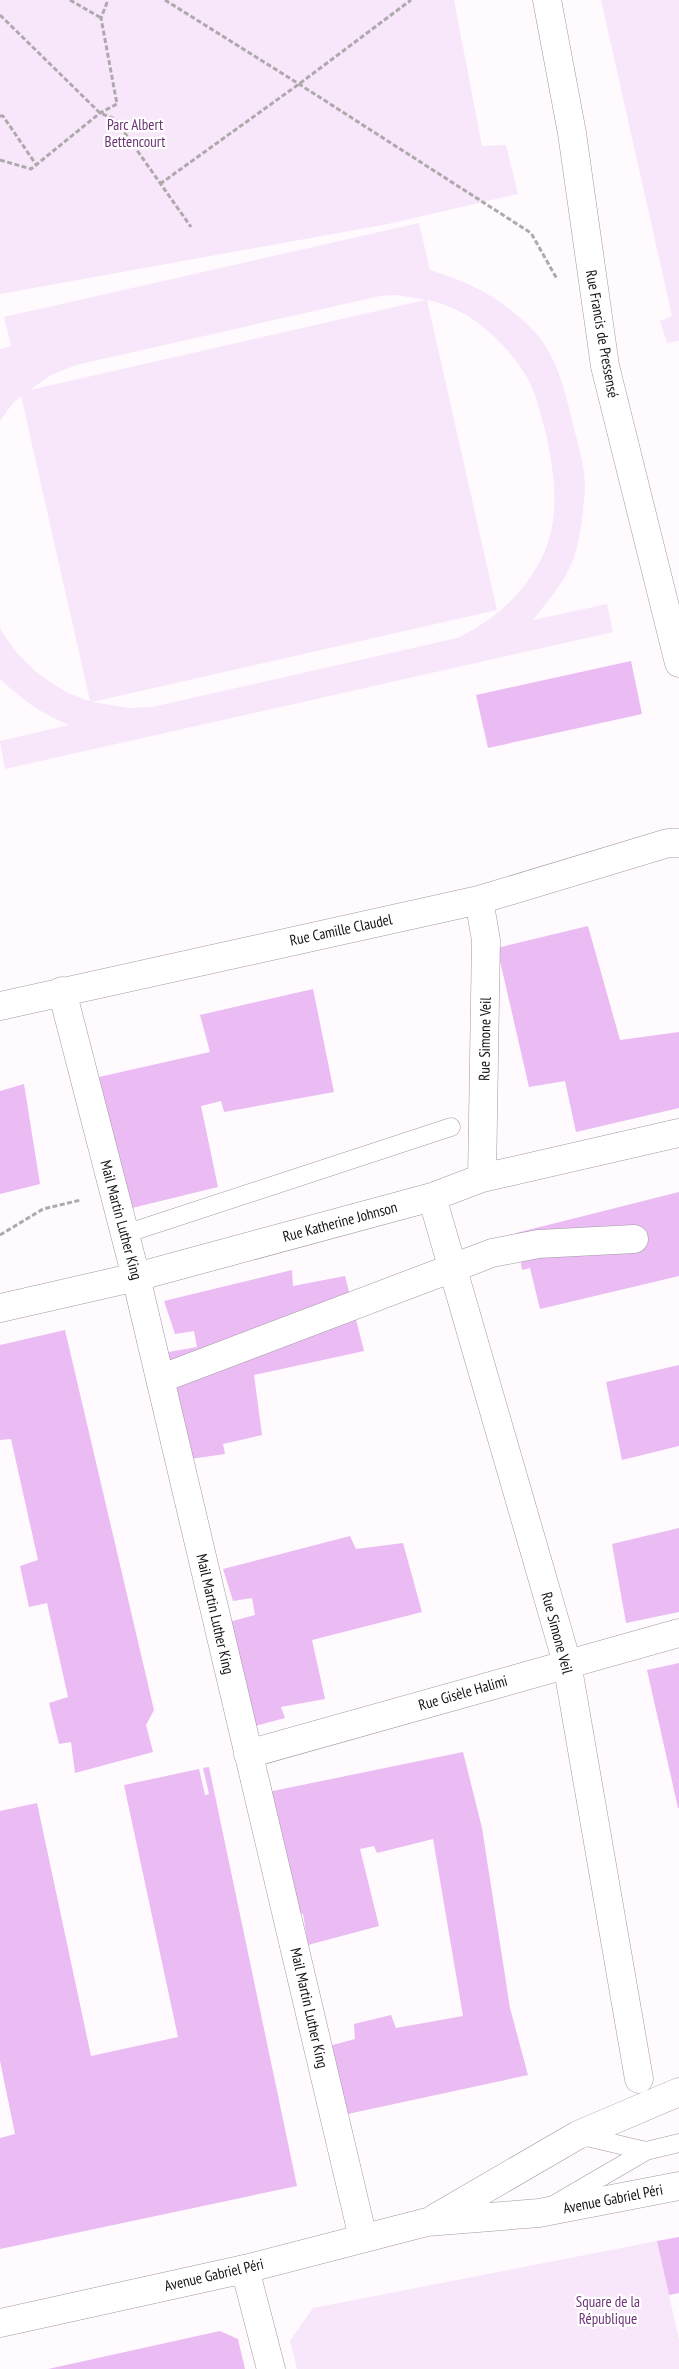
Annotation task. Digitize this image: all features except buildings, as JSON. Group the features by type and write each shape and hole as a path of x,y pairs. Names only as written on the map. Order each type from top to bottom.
{"street":[{"name":"Rue Francis de Pressensé","path":"547,0 572,133 605,366 679,663"},
{"name":"Rue Camille Claudel","path":"0,1006 479,900 668,843 679,843"},
{"name":"Rue Simone Veil","path":"479,900 486,940 482,1178"},
{"name":"Mail Martin Luther King","path":"62,992 136,1277 363,2238"},
{"name":"Rue Katherine Johnson","path":"0,1308 136,1277 432,1197 482,1178 679,1133"},
{"name":"Rue Simone Veil","path":"432,1197 567,1663 639,2079"},
{"path":"160,1379 492,1253 538,1244 634,1239"},
{"name":"Rue Gisèle Halimi","path":"248,1754 679,1633"},
{"name":"Avenue Gabriel Péri","path":"427,2222 578,2135 679,2092"},
{"name":"Avenue Gabriel Péri","path":"0,2324 245,2269 427,2222 539,2213 679,2186"},
{"path":"245,2269 271,2369"}],"lane":[{"path":"125,1234 452,1127"},
{"path":"578,2135 646,2151"},
{"path":"539,2213 646,2151 679,2143"}],"path":[{"path":"70,0 101,18"},
{"path":"0,160 31,169 100,113 117,104 101,18 108,0"},
{"path":"165,0 300,84 531,233 558,283"},
{"path":"160,184 300,84 411,0"},
{"path":"0,15 100,113 115,119 191,227"},
{"path":"0,116 4,116 37,166"},
{"path":"0,1234 44,1209 114,1192"}],"green space":[{"name":"Parc Albert Bettencourt","path":"0,0 454,0 482,146 506,145 518,194 388,224 0,294"},
{"path":"601,0 679,0 679,341 667,343 660,321 672,316"},
{"path":"419,223 430,270 486,293 511,310 534,331 550,354 566,395 584,473 582,523 576,551 565,576 533,620 607,604 613,632 5,769 0,741 69,725 32,705 0,679 0,628 17,652 38,673 63,690 90,701 21,396 13,403 0,421 0,349 11,346 4,317","holes":["397,295 425,300 30,390 49,376 76,365 380,296","427,300 457,310 471,318 508,350 529,382 545,430 554,481 554,515 551,531 539,563 514,598 482,624 457,638 152,707 129,708 92,702 497,610"]},
{"name":"Square de la République","path":"657,2241 679,2340 679,2369 297,2369 290,2341 313,2308"}]}
